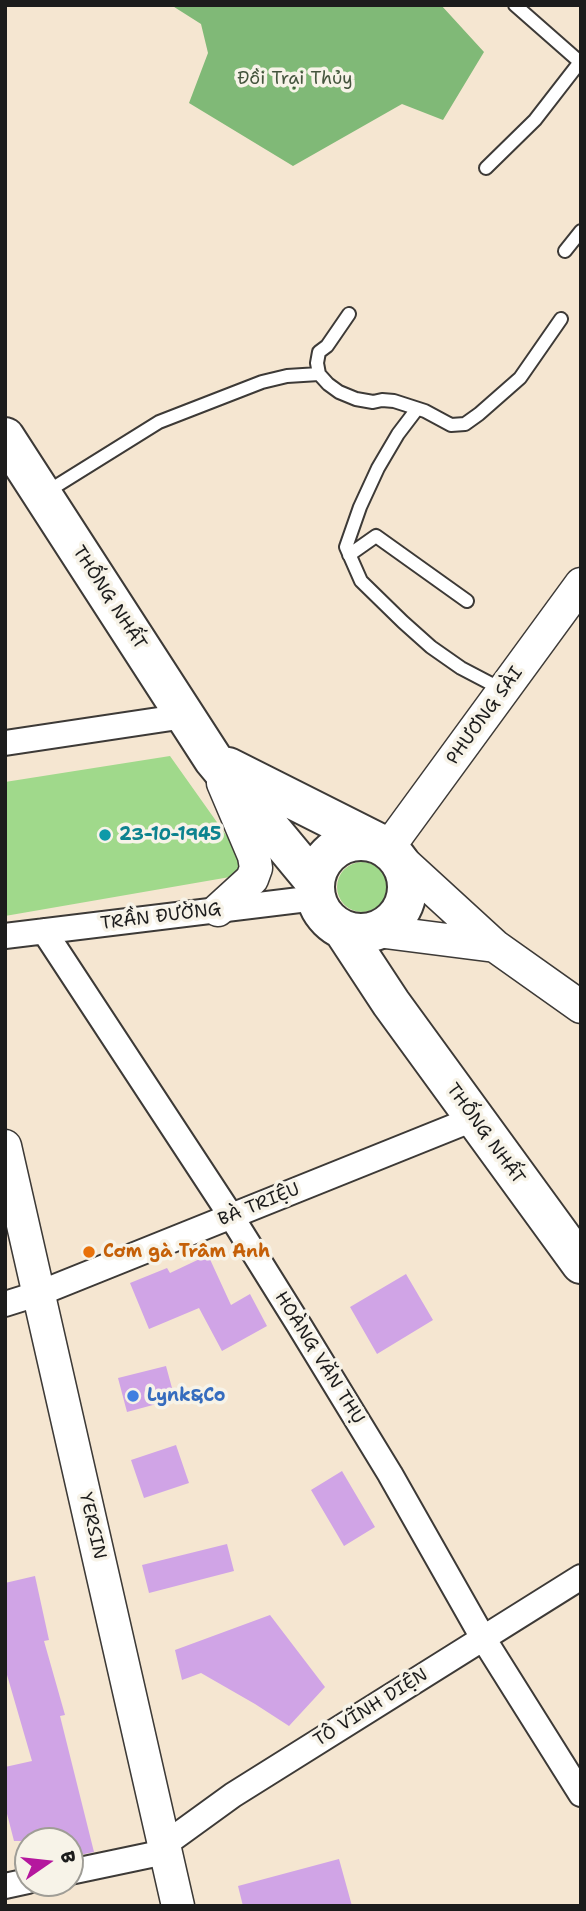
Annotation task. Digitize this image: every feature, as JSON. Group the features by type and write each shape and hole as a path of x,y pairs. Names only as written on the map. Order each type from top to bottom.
{"main road":[{"name":"THỐNG NHẤT","path":"5,437 213,759 315,890 322,911 331,922 360,930 391,1003 581,1264"},
{"path":"213,759 383,845 398,857 407,876 408,890 399,915 389,924 360,930"},
{"path":"315,890 322,862 337,846 350,841 365,840 383,845"}],"street":[{"name":"PHƯƠNG SÀI","path":"383,845 577,597"},
{"path":"5,743 186,716"},
{"path":"213,759 254,856 256,868 252,879 218,910"},
{"path":"383,845 495,946 581,1007"},
{"name":"TRẦN ĐƯỜNG","path":"5,936 218,910 315,890"},
{"path":"360,930 495,946"},
{"name":"HOÀNG VĂN THỤ","path":"44,931 231,1216 390,1474 483,1638 581,1794"},
{"name":"BÀ TRIỆU","path":"5,1304 40,1293 473,1119"},
{"name":"YERSIN","path":"5,1146 178,1906"},
{"name":"TÔ VĨNH DIỆN","path":"165,1848 233,1795 581,1577"},
{"path":"84,1868 165,1848"}],"lane":[{"path":"486,168 535,120 580,59 515,5"},
{"path":"565,251 581,231"},
{"path":"349,314 327,346 319,352 319,374 327,384 356,399 373,402 394,401 451,425 465,424 520,377 561,319"},
{"path":"42,495 159,422 262,382 287,376 319,374"},
{"path":"417,409 378,468 346,547 361,581 431,647 461,668 504,690"},
{"path":"349,555 376,536 467,601"}],"green space":[{"name":"Đồi Trại Thủy","path":"171,5 441,5 484,52 443,120 402,104 293,166 189,103 208,53 201,24"},
{"path":"170,756 253,873 5,916 5,782"},
{"path":"362,862 380,869 387,887 380,905 362,912 344,905 337,887 344,869"}],"building":[{"path":"208,1255 231,1305 250,1294 267,1326 222,1351 199,1308 149,1329 130,1283 167,1268 170,1273"},
{"path":"406,1274 433,1320 377,1354 350,1307"},
{"path":"166,1366 175,1399 127,1412 118,1378"},
{"path":"176,1445 189,1483 144,1498 131,1460"},
{"path":"342,1471 375,1527 344,1546 311,1490"},
{"path":"227,1544 234,1571 149,1593 142,1565"},
{"path":"35,1576 49,1640 44,1641 65,1715 60,1716 94,1852 84,1854 84,1827 14,1827 14,1841 5,1806 5,1767 32,1761 5,1668 5,1583"},
{"path":"270,1615 325,1687 289,1726 201,1673 182,1680 175,1650"},
{"path":"339,1859 352,1906 243,1906 238,1886"}],"place":[{"name":"23-10-1945","path":"105,835"},
{"name":"Cơm gà Trâm Anh","path":"89,1252"},
{"name":"Lynk&Co","path":"133,1396"}]}
